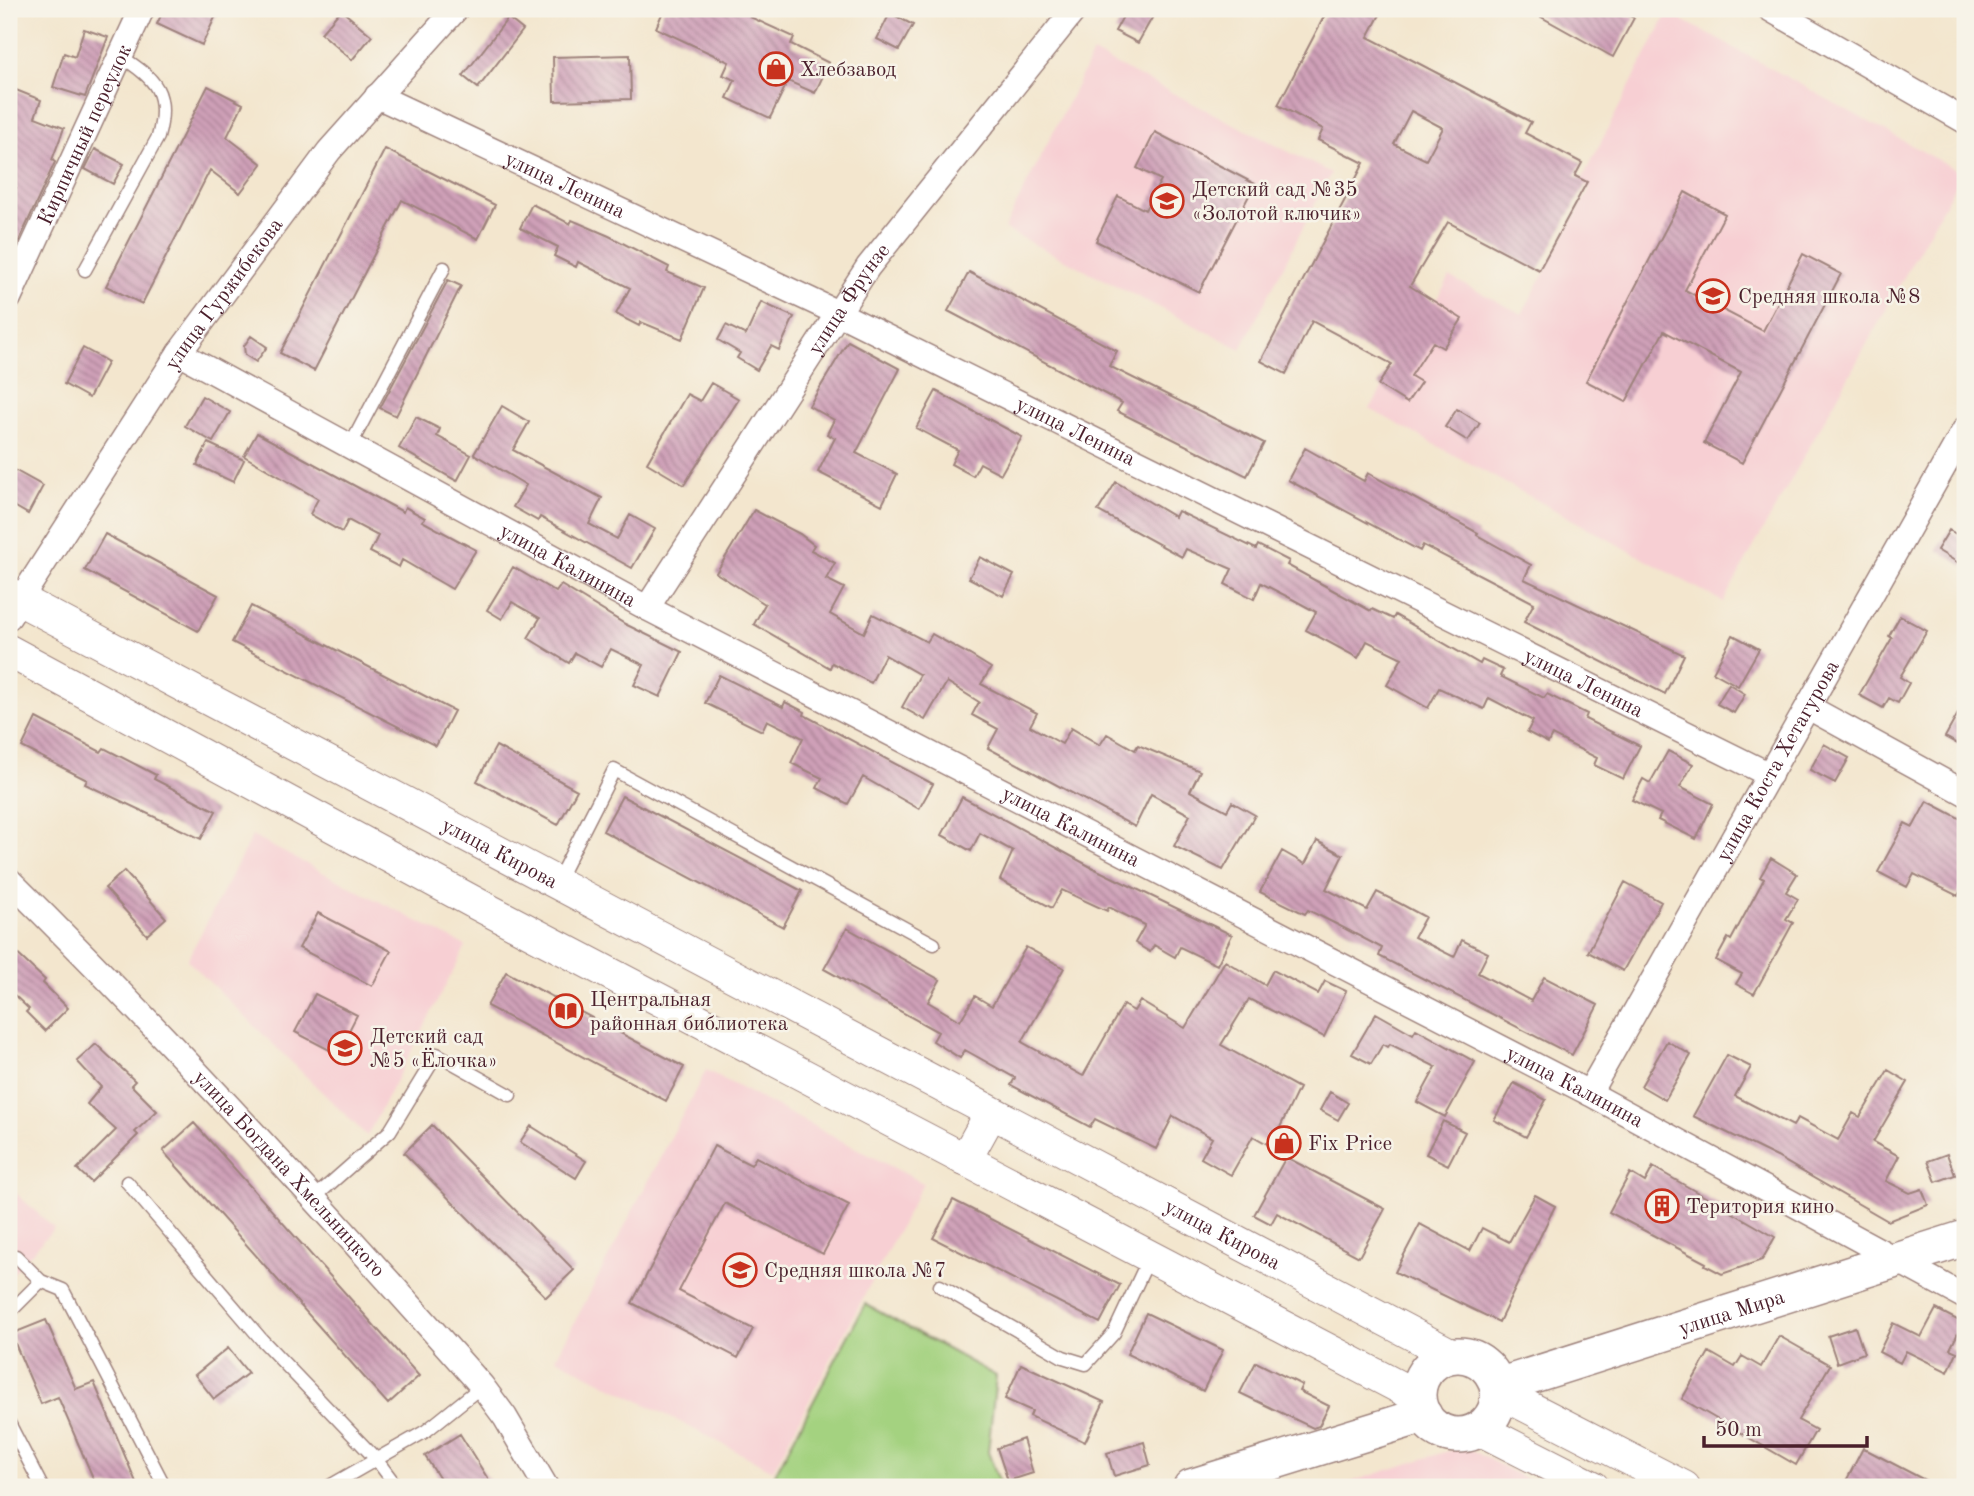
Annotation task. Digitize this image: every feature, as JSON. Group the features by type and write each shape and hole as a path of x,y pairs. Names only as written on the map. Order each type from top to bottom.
{"main road":[{"name":"улица Мира","path":"1498,1389 1965,1238"},
{"name":"улица Кирова","path":"1452,1355 1467,1356 1481,1362 1492,1372 1498,1389"},
{"path":"1452,1355 1438,1360 1427,1369 1420,1382 1421,1406 1434,1427 1448,1434 1465,1435 1479,1429 1490,1419 1498,1389"},
{"path":"1191,1487 1421,1406"}],"street":[{"name":"Кирпичный переулок","path":"9,298 142,9"},
{"name":"улица Гуржибекова","path":"13,604 179,352 329,151 456,9"},
{"name":"улица Фрунзе","path":"647,608 868,267 1075,9"},
{"path":"1770,9 1965,121"},
{"name":"улица Ленина","path":"377,96 840,314 1770,775"},
{"name":"улица Калинина","path":"179,352 647,608 1589,1093 1965,1297"},
{"name":"улица Коста Хетагурова","path":"1589,1093 1965,429"},
{"name":"улица Кирова","path":"13,604 556,883 1452,1355"},
{"path":"9,651 454,892 1150,1256 1421,1406"},
{"path":"1808,707 1965,793"},
{"name":"улица Богдана Хмельницкого","path":"9,880 144,1014 315,1197 482,1386 505,1417 546,1487"},
{"path":"965,1160 991,1113"},
{"name":"улица Кирова","path":"1498,1389 1684,1487"},
{"path":"1479,1429 1593,1487"}],"lane":[{"path":"85,270 158,137 164,117 161,95 150,75 120,56"},
{"path":"350,446 444,268"},
{"path":"556,883 614,770 934,944"},
{"path":"315,1197 390,1131 437,1054 510,1095"},
{"path":"127,1182 262,1340 376,1460 397,1487"},
{"path":"16,1255 41,1281 63,1290 165,1487"},
{"path":"940,1286 1063,1357 1086,1364 1114,1333 1150,1256"},
{"path":"9,1313 41,1281"},
{"path":"328,1487 426,1431 482,1386"},
{"path":"9,1423 43,1487"}],"shaded area":[{"name":"Средняя школа №8","path":"1668,12 1962,173 1723,602 1370,409 1450,277 1522,314 1590,188 1580,183"},
{"name":"Детский сад №35 «Золотой ключик»","path":"1093,53 1331,173 1241,349 1004,229"},
{"name":"Детский сад №5 «Ёлочка»","path":"252,836 466,946 367,1136 187,960"},
{"name":"Средняя школа №7","path":"706,1070 923,1183 773,1470 556,1358"},
{"path":"9,1187 54,1228 9,1278"},
{"path":"1464,1446 1541,1487 1335,1487"}],"green space":[{"path":"865,1304 996,1376 988,1452 1001,1486 768,1487"}],"building":[{"path":"164,9 219,9 202,45 157,24"},
{"name":"Хлебзавод","path":"664,9 754,9 750,17 794,37 791,44 829,63 815,93 788,81 770,118 727,98 735,80 723,75 729,62 656,28"},
{"path":"1127,9 1157,9 1138,43 1115,31"},
{"path":"1328,9 1383,9 1368,37 1531,122 1525,133 1582,163 1575,176 1587,182 1539,270 1448,222 1410,286 1462,319 1443,348 1433,342 1411,376 1421,382 1407,403 1378,385 1392,364 1312,321 1286,374 1261,361 1364,163 1318,140 1323,129 1278,105","holes":["1411,111 1443,128 1426,160 1394,144"]},
{"path":"1527,9 1617,9 1634,18 1613,57"},
{"path":"341,10 372,36 352,60 321,33"},
{"path":"890,13 913,25 899,50 877,39"},
{"path":"508,18 523,30 478,88 463,76"},
{"path":"84,29 108,37 85,97 53,87 64,53 75,57"},
{"path":"630,55 631,99 554,101 553,57"},
{"path":"208,86 243,104 227,137 262,164 240,193 210,170 142,304 106,286"},
{"path":"16,90 41,100 35,117 64,128 52,160 55,162 9,263 9,204 16,188 9,186 9,108"},
{"path":"1155,132 1255,184 1199,292 1096,241 1118,196 1145,210 1161,180 1137,168"},
{"path":"95,149 124,164 113,184 85,169"},
{"path":"385,149 495,205 478,239 402,200 314,371 280,353"},
{"path":"1685,192 1725,214 1685,290 1763,331 1803,254 1841,274 1742,463 1704,443 1741,372 1664,331 1626,402 1586,381"},
{"path":"532,204 570,224 572,220 609,236 669,267 667,272 704,288 682,339 641,322 639,326 616,314 630,288 578,262 576,267 554,256 558,247 520,228"},
{"path":"969,272 1117,351 1109,366 1264,443 1247,476 1117,411 1122,403 948,311"},
{"path":"448,280 461,286 396,416 380,408"},
{"path":"761,302 794,317 779,350 771,346 757,370 737,358 740,353 718,340 726,325 746,335"},
{"path":"251,336 267,347 256,362 245,355 244,346"},
{"path":"848,341 900,369 856,453 897,474 882,505 818,472 835,438 827,434 834,420 809,406"},
{"path":"83,348 108,362 89,398 64,384"},
{"path":"711,383 739,399 684,485 647,463 687,394 700,401"},
{"path":"936,391 1022,437 1001,474 980,463 973,476 951,464 958,450 916,428"},
{"path":"202,396 230,412 213,442 185,426"},
{"path":"502,406 529,422 513,450 602,498 589,524 617,539 630,515 655,529 632,568 540,517 538,521 513,507 526,485 474,454"},
{"path":"1457,409 1480,423 1468,441 1445,427"},
{"path":"416,417 440,429 437,436 471,455 457,481 399,448"},
{"path":"257,433 403,512 405,507 425,518 422,521 476,550 452,589 402,560 399,567 370,552 378,536 348,520 342,532 310,514 318,499 244,456"},
{"path":"208,443 244,460 233,482 197,465"},
{"path":"1305,448 1364,481 1368,473 1478,533 1477,535 1531,565 1524,579 1684,655 1665,694 1524,622 1534,603 1423,545 1420,551 1288,480"},
{"path":"9,467 43,486 28,514 9,503"},
{"path":"1116,482 1175,517 1178,511 1256,549 1258,545 1289,561 1287,565 1371,611 1372,609 1393,619 1395,615 1480,664 1482,660 1503,670 1500,676 1544,698 1547,694 1587,714 1585,719 1640,746 1623,779 1594,765 1597,758 1552,735 1548,743 1527,732 1533,721 1489,698 1484,709 1439,688 1428,708 1387,685 1402,658 1367,641 1358,658 1306,630 1316,612 1261,583 1254,599 1225,584 1232,569 1186,549 1182,557 1098,511"},
{"path":"754,510 800,534 814,545 811,550 835,563 826,579 844,588 830,614 864,633 873,614 927,642 932,634 970,655 991,668 981,684 1037,713 1030,726 1062,744 1071,728 1100,745 1107,734 1135,750 1138,745 1200,771 1190,791 1227,811 1232,802 1255,815 1223,870 1174,846 1190,815 1151,794 1135,827 988,748 998,729 972,715 979,702 947,682 925,720 902,707 920,675 885,655 871,683 832,663 830,668 754,624 765,604 716,573"},
{"path":"1949,530 1965,539 1965,567 1937,550"},
{"path":"105,534 218,595 198,631 85,570"},
{"path":"980,557 1014,575 1003,596 969,578"},
{"path":"513,567 556,592 561,585 625,624 682,652 660,697 634,685 644,665 611,649 601,667 575,653 569,663 528,638 540,618 512,602 502,619 487,610"},
{"path":"251,606 454,711 436,746 232,642"},
{"path":"1900,616 1927,631 1900,677 1909,683 1898,703 1889,698 1883,708 1859,695 1892,638 1889,636"},
{"path":"1733,635 1759,649 1738,686 1713,672"},
{"path":"719,675 783,707 785,702 805,712 804,715 933,784 919,809 863,777 848,804 817,788 822,778 791,763 803,738 767,720 762,731 705,703"},
{"path":"1729,684 1745,694 1734,713 1717,704"},
{"path":"1965,701 1965,748 1945,737"},
{"path":"36,718 101,752 104,748 156,775 154,779 216,811 201,839 85,784 87,780 22,747"},
{"path":"1824,744 1849,758 1835,783 1810,770"},
{"path":"496,746 577,790 558,825 477,781"},
{"path":"1668,751 1693,764 1680,787 1713,804 1696,839 1658,820 1661,814 1632,800 1643,779 1650,783"},
{"path":"622,796 802,891 783,927 603,831"},
{"path":"962,797 1091,867 1232,935 1217,965 1180,947 1175,957 1154,945 1150,952 1135,943 1145,925 1109,907 1107,911 1062,890 1052,908 1000,880 1013,851 980,833 971,851 942,835"},
{"path":"1927,801 1965,821 1965,881 1958,896 1914,874 1907,887 1878,872 1905,823 1913,827"},
{"path":"1317,841 1343,855 1326,889 1367,910 1377,892 1425,917 1414,937 1454,957 1462,940 1488,953 1478,973 1531,1001 1544,977 1598,1005 1572,1055 1379,956 1382,948 1340,926 1308,910 1305,914 1260,892 1282,851 1305,864"},
{"path":"1771,858 1797,874 1786,892 1798,899 1786,919 1793,923 1754,994 1736,984 1742,974 1716,960 1728,938 1731,940 1764,879 1760,877"},
{"path":"124,871 166,918 147,935 105,888"},
{"path":"1625,882 1661,902 1623,971 1588,952"},
{"path":"318,913 391,951 372,986 299,948"},
{"path":"847,928 940,980 928,1002 960,1021 975,996 992,1006 1026,947 1064,968 1022,1042 1083,1076 1123,1005 1134,1011 1140,1001 1185,1028 1225,961 1265,985 1273,970 1318,994 1325,981 1346,991 1324,1037 1249,999 1221,1045 1299,1088 1271,1146 1253,1136 1231,1175 1201,1158 1212,1138 1173,1116 1156,1149 1095,1119 1090,1127 1011,1085 1015,1078 965,1050 960,1058 933,1041 938,1032 824,969"},
{"path":"9,946 45,980 43,983 68,1008 45,1031 26,1012 29,1009 9,990"},
{"path":"506,972 684,1067 666,1101 487,1006"},
{"path":"315,994 357,1015 337,1054 295,1032"},
{"path":"1376,1013 1413,1034 1416,1029 1475,1062 1445,1117 1417,1102 1436,1067 1390,1044 1388,1047 1383,1044 1371,1064 1352,1054"},
{"path":"1667,1041 1691,1055 1665,1100 1641,1086"},
{"path":"96,1044 135,1081 131,1085 157,1111 135,1132 138,1135 91,1182 77,1169 116,1130 87,1104 101,1087 77,1061"},
{"path":"1727,1055 1751,1067 1735,1096 1793,1126 1798,1118 1838,1140 1853,1113 1860,1117 1888,1070 1908,1082 1873,1142 1899,1156 1886,1181 1910,1193 1922,1189 1928,1205 1888,1221 1777,1157 1693,1116"},
{"path":"1514,1083 1546,1100 1526,1137 1494,1120"},
{"path":"1330,1092 1348,1103 1338,1120 1320,1110"},
{"path":"1443,1121 1465,1132 1448,1165 1426,1154"},
{"path":"194,1123 419,1376 388,1404 163,1151"},
{"path":"432,1125 574,1270 546,1297 404,1153"},
{"path":"531,1126 586,1161 576,1178 520,1142"},
{"path":"714,1146 751,1165 756,1157 849,1205 823,1254 725,1203 679,1291 753,1329 738,1358 632,1303"},
{"path":"1947,1154 1955,1175 1936,1182 1928,1161"},
{"path":"1286,1157 1385,1209 1359,1257 1277,1213 1271,1224 1254,1215"},
{"path":"1653,1167 1775,1237 1762,1260 1722,1274 1609,1212 1630,1173 1645,1182"},
{"path":"1535,1195 1555,1206 1499,1322 1395,1272 1420,1224 1470,1251 1482,1228 1509,1242"},
{"path":"953,1200 1120,1285 1100,1323 933,1238"},
{"path":"1936,1309 1963,1323 1950,1349 1957,1352 1948,1372 1906,1351 1900,1363 1879,1352 1893,1323 1921,1337"},
{"path":"1146,1313 1223,1350 1203,1391 1127,1354"},
{"path":"46,1320 76,1389 94,1382 138,1487 97,1487 58,1397 41,1404 11,1334"},
{"path":"1855,1327 1864,1353 1837,1363 1828,1336"},
{"path":"1779,1336 1830,1365 1798,1420 1816,1430 1796,1465 1682,1399 1709,1352 1735,1367 1742,1356 1761,1367"},
{"path":"228,1348 248,1373 214,1399 195,1375"},
{"path":"1256,1362 1302,1385 1299,1391 1329,1406 1319,1426 1313,1428 1240,1393"},
{"path":"1021,1364 1104,1402 1085,1442 1030,1416 1032,1411 1005,1399"},
{"path":"460,1434 493,1487 445,1487 425,1456"},
{"path":"1023,1439 1033,1473 1008,1481 997,1448"},
{"path":"1144,1442 1150,1465 1114,1476 1107,1453"},
{"path":"1863,1448 1938,1487 1843,1487"}],"place":[{"name":"Хлебзавод","path":"776,69"},
{"name":"Детский сад №35 «Золотой ключик»","path":"1167,201"},
{"name":"Средняя школа №8","path":"1713,296"},
{"name":"Центральная районная библиотека","path":"566,1011"},
{"name":"Детский сад №5 «Ёлочка»","path":"345,1048"},
{"name":"Fix Price","path":"1284,1143"},
{"name":"Територия кино","path":"1662,1206"},
{"name":"Средняя школа №7","path":"740,1270"}]}
